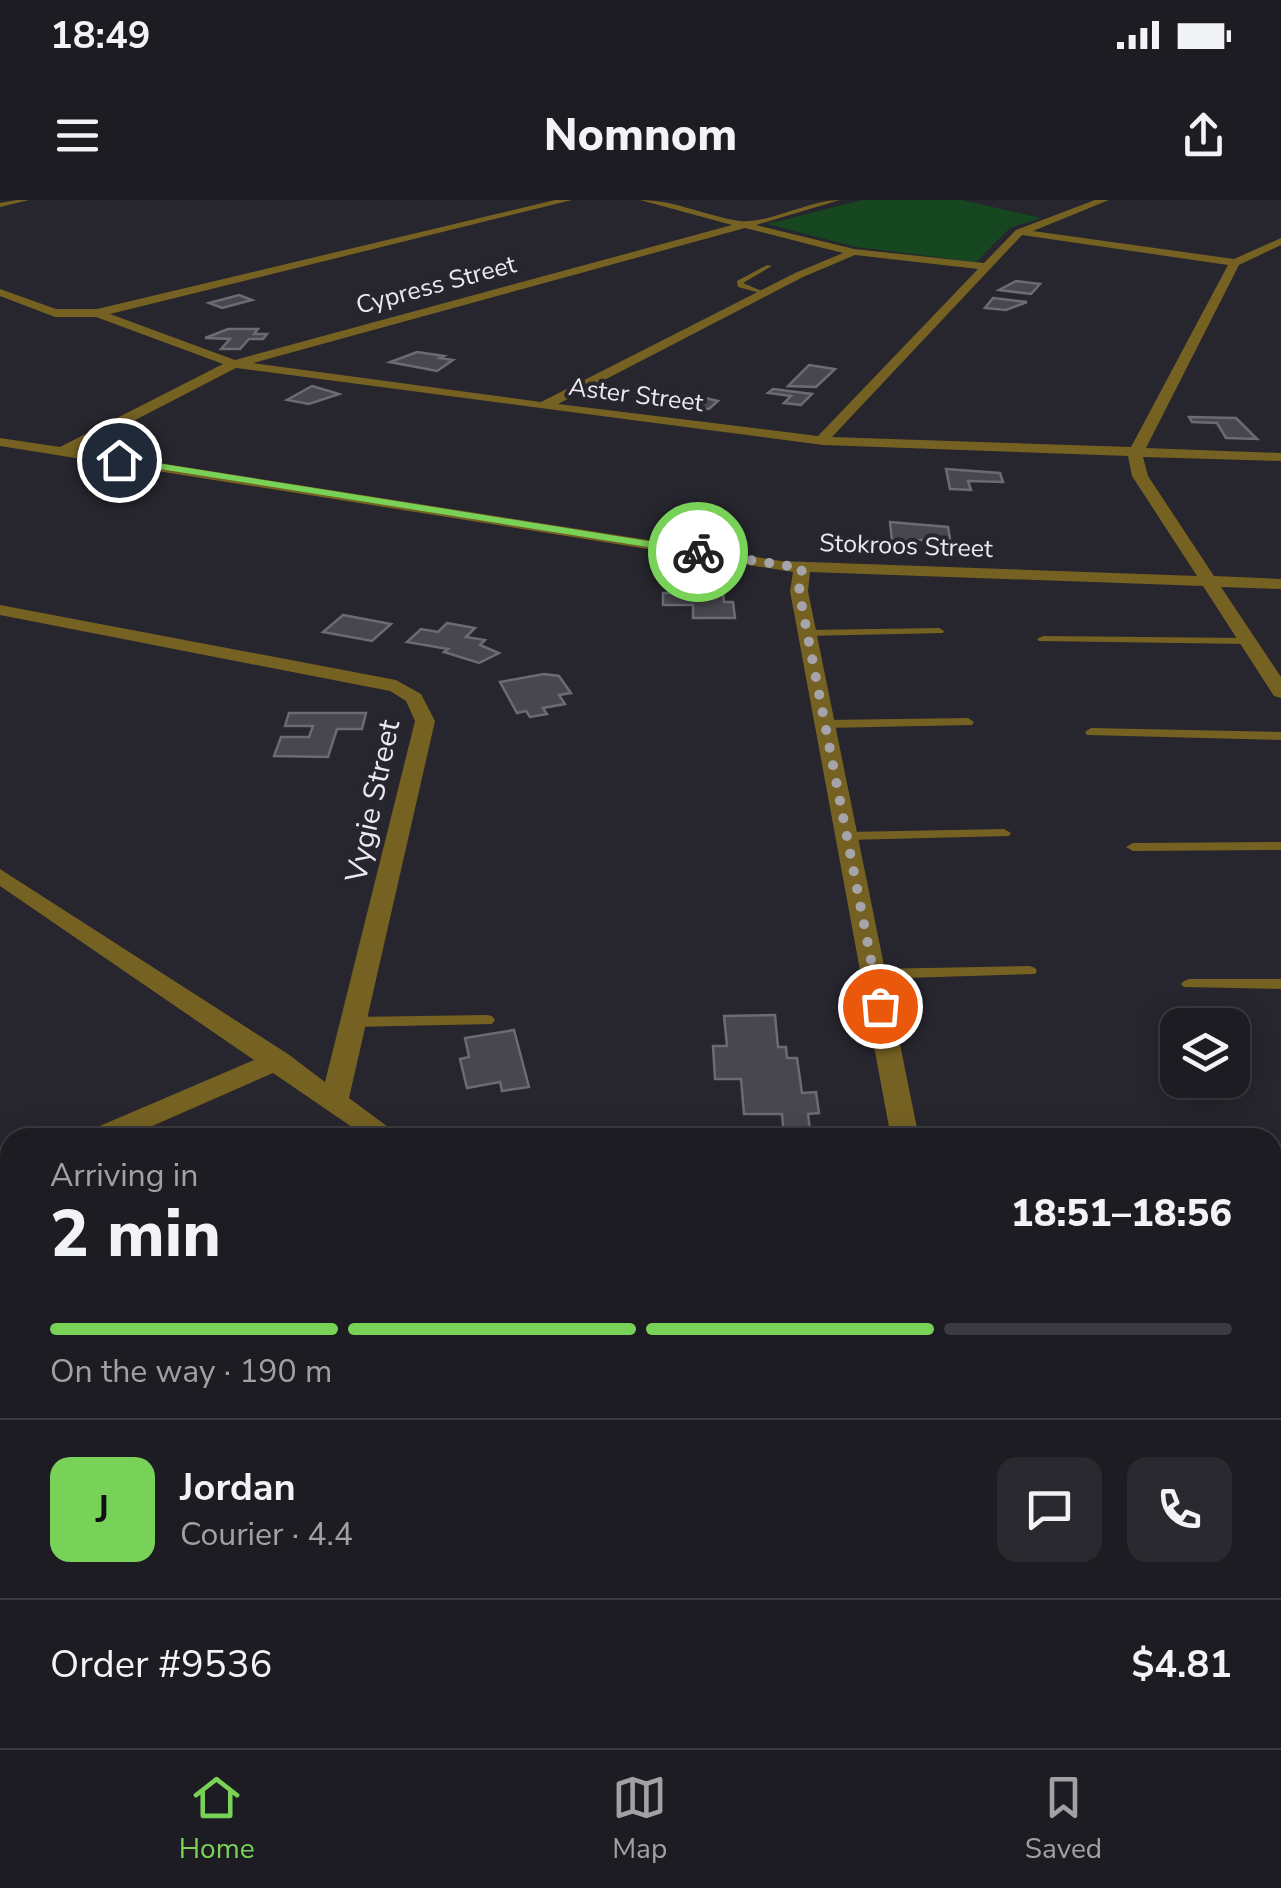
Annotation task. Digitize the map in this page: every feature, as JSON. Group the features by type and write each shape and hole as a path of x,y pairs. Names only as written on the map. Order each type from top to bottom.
{"street":[{"path":"96,312 568,200"},
{"path":"645,200 854,252 984,266"},
{"name":"Cypress Street","path":"64,451 234,364 835,200"},
{"path":"822,441 827,431 1020,232 1104,200"},
{"path":"1020,232 1235,263 1281,241"},
{"path":"543,406 762,293 854,252"},
{"path":"1235,263 1135,454 1140,476 1281,692"},
{"name":"Aster Street","path":"0,292 55,314 96,312 234,364 543,406 822,441 1281,458"},
{"name":"Stokroos Street","path":"0,442 802,568 1281,584"},
{"path":"802,568 799,591 902,1128"},
{"name":"Vygie Street","path":"0,610 396,686 414,698 425,721 335,1098"},
{"path":"0,876 376,1128"},
{"path":"121,1128 278,1060"}],"lane":[{"path":"0,205 26,200"},
{"path":"762,293 740,286 739,282 769,266"},
{"path":"807,632 938,630"},
{"path":"1044,640 1247,641"},
{"path":"826,724 968,722"},
{"path":"1091,732 1281,736"},
{"path":"848,836 1004,834"},
{"path":"1132,848 1281,846"},
{"path":"874,974 1030,972"},
{"path":"1189,984 1281,984"},
{"path":"353,1022 487,1020"}],"green space":[{"path":"862,200 962,200 1041,218 1010,228 976,262 856,247 767,224"}],"building":[{"path":"1016,281 1040,284 1031,294 999,290"},
{"path":"239,295 252,300 222,308 209,303"},
{"path":"993,298 1027,302 1006,310 985,308"},
{"path":"228,329 258,329 254,334 267,334 263,339 249,339 240,349 221,349 230,339 205,338"},
{"path":"417,352 453,360 437,371 390,362"},
{"path":"809,365 835,369 816,387 788,386"},
{"path":"312,386 339,394 309,404 287,400"},
{"path":"773,389 812,394 801,405 784,403 791,396 768,393"},
{"path":"677,395 718,401 709,409 668,404"},
{"path":"1189,417 1236,418 1257,439 1226,438 1217,423 1192,422"},
{"path":"946,469 1000,473 1003,482 968,481 971,490 950,489"},
{"path":"890,522 948,527 950,539 892,541"},
{"path":"663,593 723,593 724,602 733,602 735,618 693,618 693,605 663,605"},
{"path":"343,615 391,624 372,641 323,632"},
{"path":"447,623 475,628 466,637 485,640 480,645 499,653 479,663 444,652 448,649 407,642 421,629 438,632"},
{"path":"544,674 559,676 571,693 559,695 565,704 543,708 547,714 530,717 526,711 517,713 500,682"},
{"path":"289,713 366,713 362,729 337,729 328,757 274,756 281,737 309,737 313,726 285,726"},
{"path":"775,1015 778,1047 786,1047 787,1058 797,1058 802,1093 816,1092 819,1113 808,1114 810,1128 783,1128 782,1114 744,1114 741,1079 715,1079 713,1046 727,1046 724,1016"},
{"path":"514,1030 529,1087 502,1091 500,1082 467,1088 460,1059 469,1057 465,1038"}],"way so far":[{"path":"698,552 802,568 799,591 880,1006"}],"route":[{"path":"119,460 698,552"}]}
